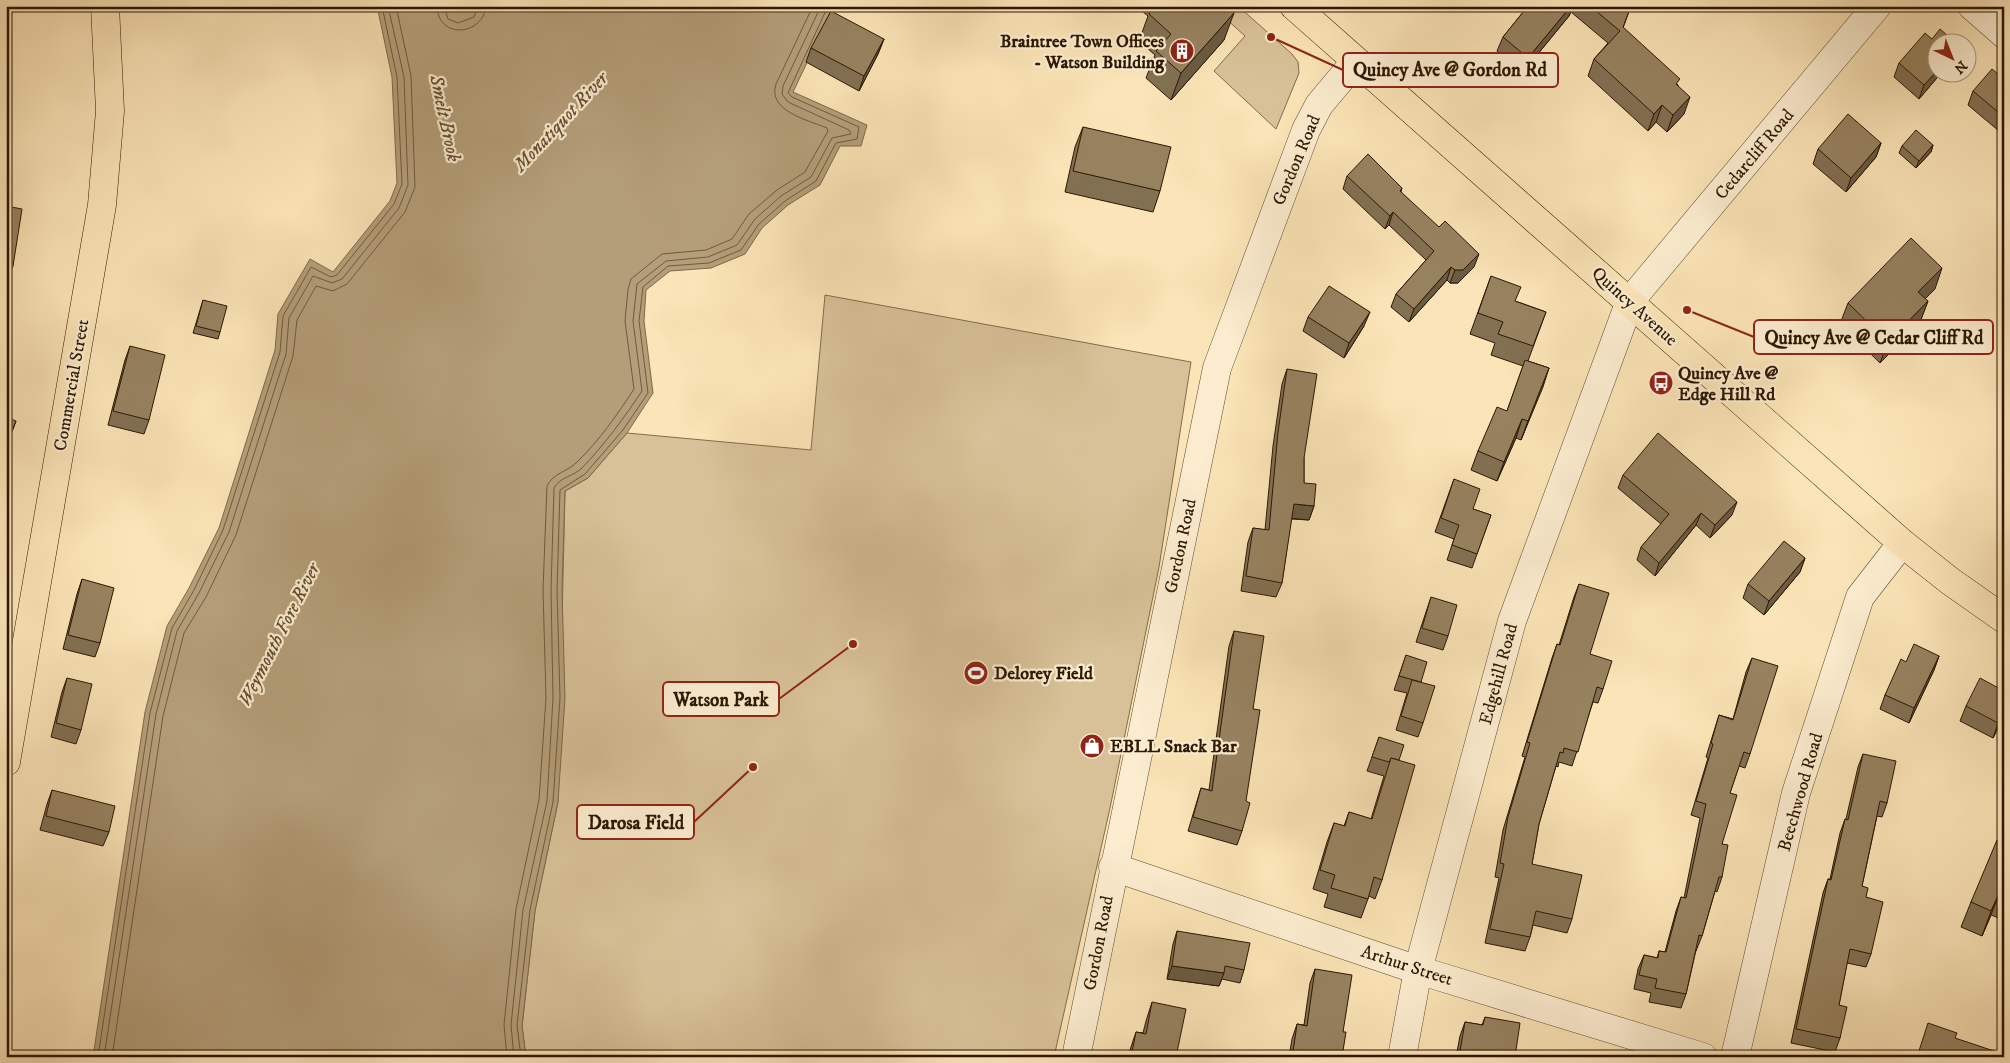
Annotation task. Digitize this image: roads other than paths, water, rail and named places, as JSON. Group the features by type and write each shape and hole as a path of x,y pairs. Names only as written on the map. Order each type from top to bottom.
{"main road":[{"name":"Commercial Street","path":"6,762 102,206 110,111 105,6"},
{"name":"Quincy Avenue","path":"1294,6 1355,62 1630,301 1902,543 1944,577 2004,619"}],"street":[{"name":"Cedarcliff Road","path":"1630,301 1877,6"},
{"path":"1972,6 2004,34"},
{"name":"Gordon Road","path":"1076,1057 1113,867 1216,368 1306,130 1319,105 1355,62"},
{"name":"Edgehill Road","path":"1402,1057 1418,970 1512,621 1630,301"},
{"name":"Beechwood Road","path":"1735,1057 1796,793 1860,597 1902,543"},
{"name":"Arthur Street","path":"1113,867 1418,970 1703,1057"}],"water":[{"path":"377,6 455,6 457,12 472,6 834,6 793,92 867,125 861,146 840,146 820,185 788,205 762,228 745,254 711,268 670,271 646,290 644,321 653,393 627,433 588,478 565,491 562,590 565,698 558,802 535,911 522,1026 526,1057 93,1057 145,712 167,626 189,588 219,528 275,350 278,314 310,259 333,272 390,201 397,183 392,77"}],"place":[{"name":"Quincy Ave @ Gordon Rd","path":"1271,37"},
{"name":"Braintree Town Offices - Watson Building","path":"1182,51"},
{"name":"Quincy Ave @ Cedar Cliff Rd","path":"1687,310"},
{"name":"Quincy Ave @ Edge Hill Rd","path":"1661,383"},
{"name":"Watson Park","path":"853,644"},
{"name":"Delorey Field","path":"976,673"},
{"name":"EBLL Snack Bar","path":"1092,746"},
{"name":"Darosa Field","path":"753,767"}],"water label":[{"name":"Smelt Brook","path":"446,118"},
{"name":"Monatiquot River","path":"560,121"},
{"name":"Weymouth Fore River","path":"278,634"}]}
